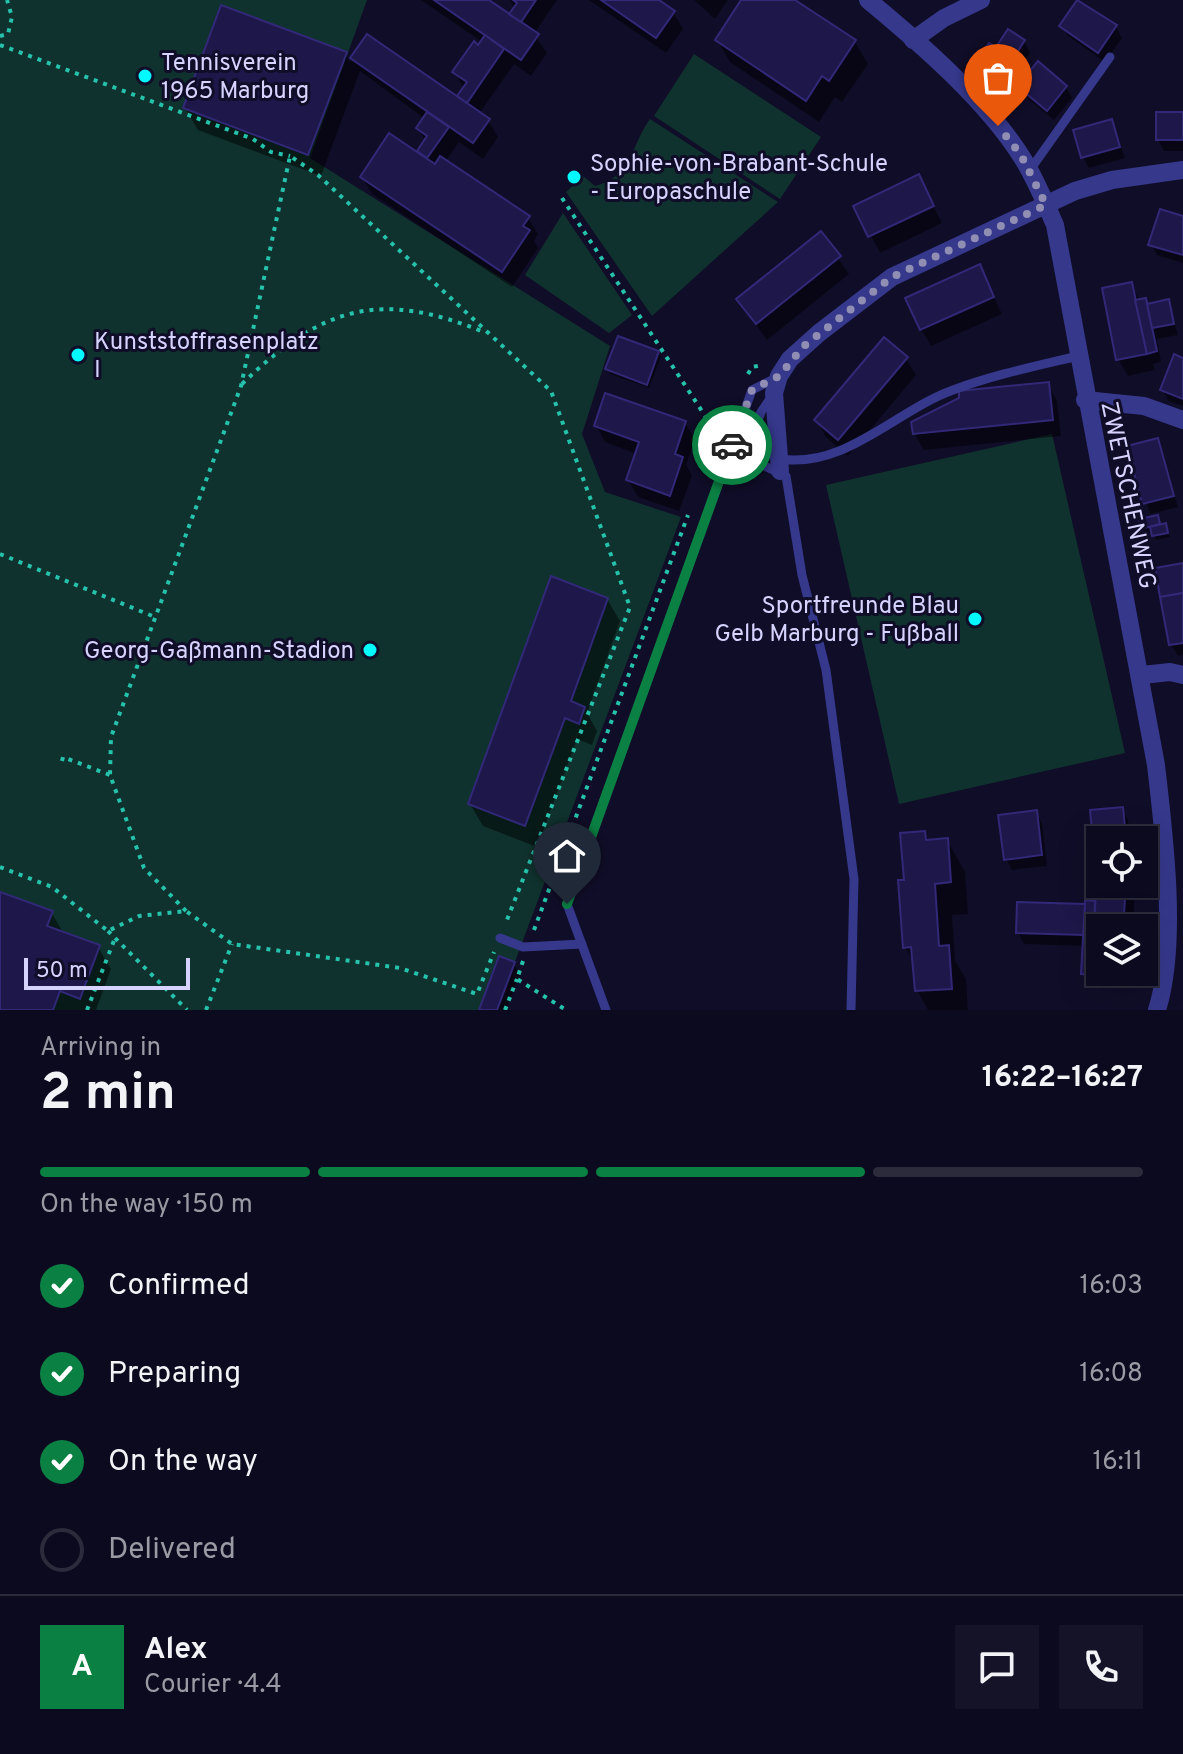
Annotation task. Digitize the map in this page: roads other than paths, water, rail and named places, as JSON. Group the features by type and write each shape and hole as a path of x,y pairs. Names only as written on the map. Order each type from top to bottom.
{"street":[{"name":"ZWETSCHENWEG","path":"868,0 987,113 1030,170 1046,205 1066,270 1085,400 1142,675 1164,842 1174,958 1157,1010"},
{"path":"913,40 944,18 981,0"},
{"path":"779,465 776,384 790,359 892,277 1046,205 1112,180 1183,170"},
{"path":"1085,400 1144,406 1183,420"},
{"path":"1142,675 1170,672 1183,675"}],"lane":[{"path":"1030,170 1110,57"},
{"path":"725,470 758,463 799,463 838,453 950,391 1078,356"},
{"path":"742,466 761,412 776,384"},
{"path":"606,1010 567,904 752,390 776,384"},
{"path":"779,465 786,476 802,575 826,670 841,775 854,879 848,1009"},
{"path":"500,938 523,947 582,944"}],"place":[{"name":"Tennisverein 1965 Marburg","path":"145,76"},
{"name":"Sophie-von-Brabant-Schule - Europaschule","path":"574,177"},
{"name":"Kunststoffrasenplatz I","path":"78,355"},
{"name":"Sportfreunde Blau Gelb Marburg - Fußball","path":"975,619"},
{"name":"Georg-Gaßmann-Stadion","path":"370,650"}]}
